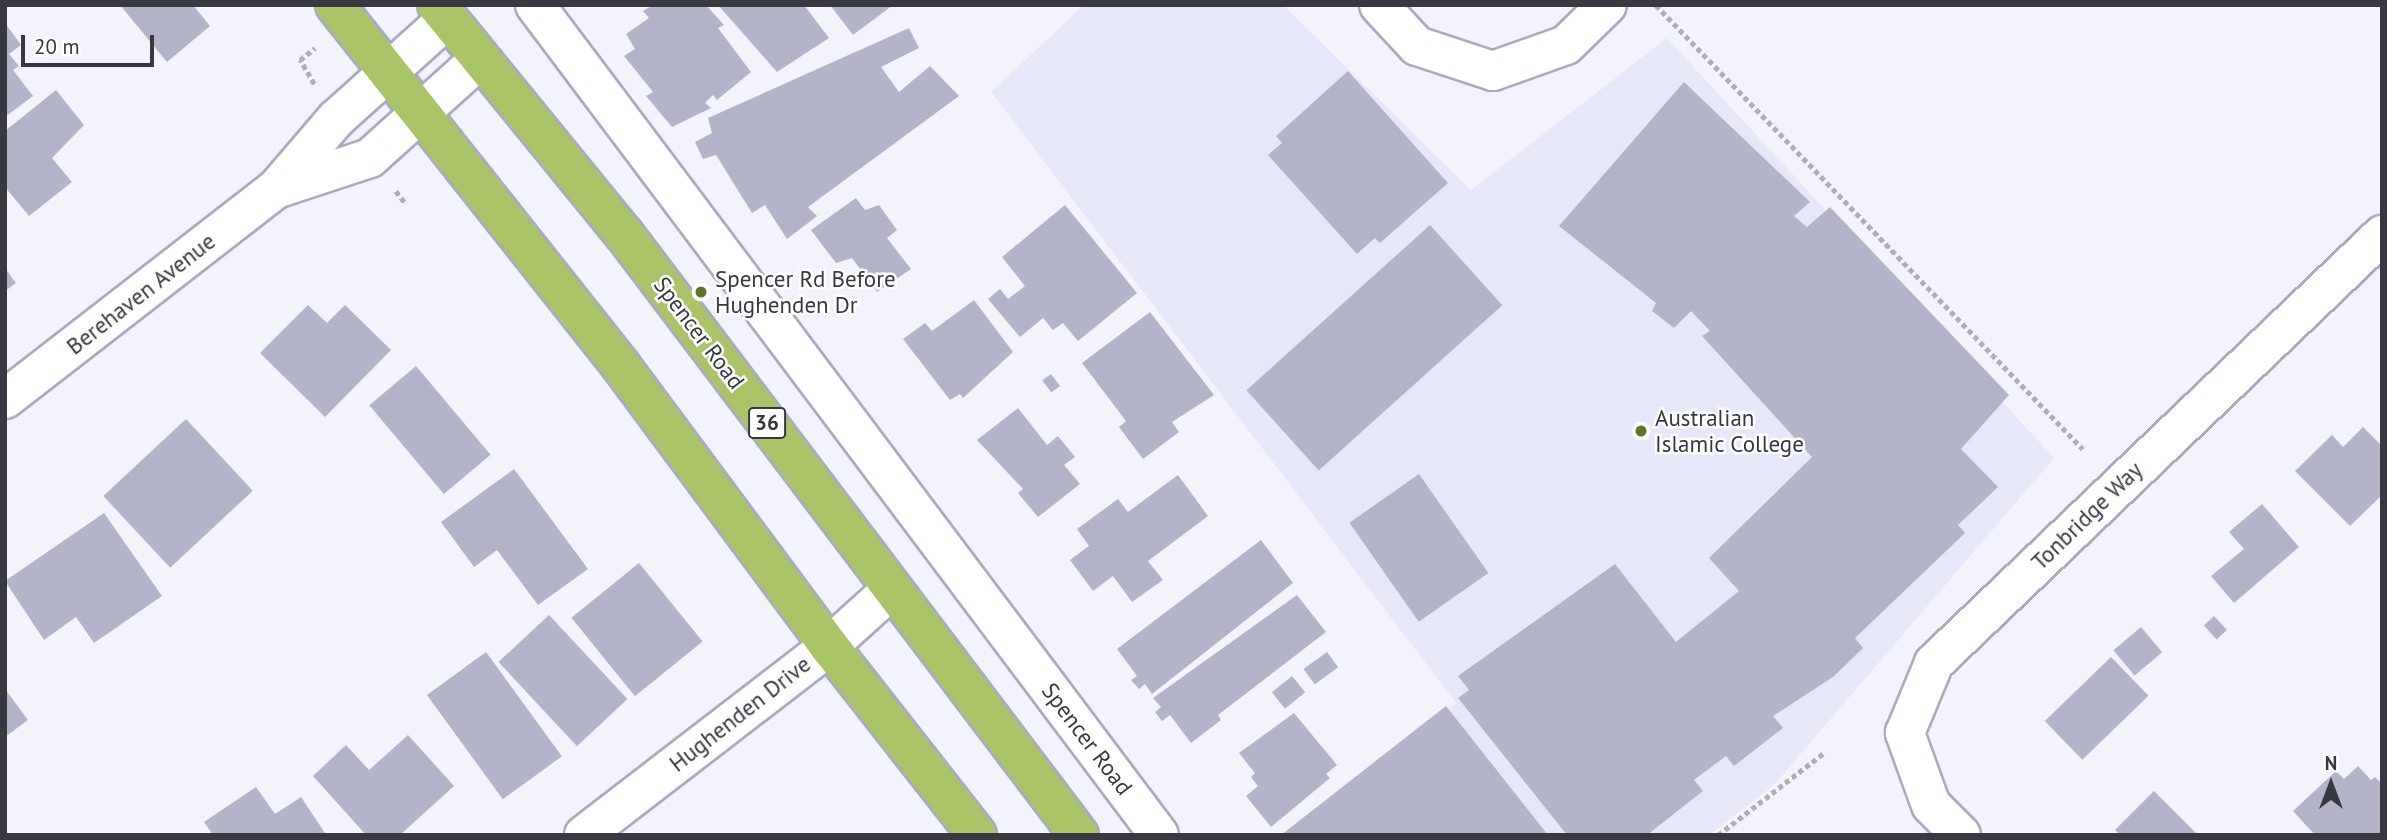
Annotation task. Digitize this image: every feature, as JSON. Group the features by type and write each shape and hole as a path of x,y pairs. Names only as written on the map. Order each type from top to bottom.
{"main road":[{"path":"335,5 416,112 621,366 829,646 977,835"},
{"name":"Spencer Road","path":"442,12 624,234 1079,835"}],"street":[{"path":"1379,5 1417,46 1493,71 1566,45 1607,5"},
{"name":"Spencer Road","path":"539,7 1159,835"},
{"name":"Berehaven Avenue","path":"5,399 276,189 336,119 386,74 442,12"},
{"name":"Berehaven Avenue","path":"276,189 370,158 416,112 479,60"},
{"name":"Tonbridge Way","path":"1961,835 1931,805 1905,733 1934,663 2382,235"},
{"name":"Hughenden Drive","path":"584,835 829,646 892,589"}],"path":[{"path":"1656,5 2083,449"},
{"path":"1718,835 1825,752"}],"shaded area":[{"name":"Australian Islamic College","path":"1084,5 1283,5 1471,190 1667,38 2054,458 1774,785 1709,835 1293,835 1456,703 991,92"}],"building":[{"path":"120,5 193,5 210,26 167,62"},
{"path":"653,5 706,5 724,25 718,28 751,72 717,100 713,95 705,103 711,108 672,127 646,96 653,92 624,56 635,49 626,34 649,18 643,11"},
{"path":"718,5 804,5 829,38 777,72"},
{"path":"830,5 893,5 853,35"},
{"path":"5,23 21,45 9,54 19,66 13,70 33,96 5,117"},
{"path":"909,28 919,48 881,67 899,92 930,66 959,96 808,207 817,216 787,239 765,205 752,213 716,155 703,159 695,142 712,133 708,118"},
{"path":"1348,71 1448,183 1380,243 1375,238 1357,254 1268,155 1282,143 1276,136"},
{"path":"1684,82 1810,202 1794,216 1807,227 1830,207 2009,395 1961,449 1998,487 1958,525 1965,533 1855,638 1863,648 1833,677 1773,716 1783,728 1734,766 1726,756 1694,780 1703,791 1647,835 1567,835 1458,698 1469,690 1458,676 1615,564 1676,642 1739,591 1709,558 1812,457 1702,336 1710,331 1691,311 1674,328 1652,311 1656,303 1559,226"},
{"path":"56,90 84,125 52,158 72,182 29,216 5,187 5,131"},
{"path":"856,198 865,210 879,205 897,230 887,238 911,269 877,292 852,258 836,263 811,230"},
{"path":"1065,205 1137,293 1078,341 1063,323 1053,330 1043,318 1020,337 988,299 1000,289 1008,299 1025,286 1002,257"},
{"path":"1430,225 1502,305 1319,471 1246,390"},
{"path":"5,268 16,283 5,291"},
{"path":"974,300 1013,352 963,398 960,394 950,400 903,339 925,323 932,331"},
{"path":"308,305 327,323 345,305 391,350 325,417 260,353"},
{"path":"1150,312 1214,395 1172,422 1179,432 1143,459 1119,427 1126,421 1082,363"},
{"path":"416,366 491,455 444,494 369,405"},
{"path":"1051,374 1060,386 1051,393 1042,381"},
{"path":"1018,408 1047,445 1058,436 1075,457 1064,465 1080,484 1038,517 1018,493 1023,489 977,440"},
{"path":"186,419 253,491 170,568 103,496"},
{"path":"2363,427 2382,446 2382,495 2350,526 2295,471 2332,435 2343,447"},
{"path":"514,469 588,569 538,605 497,550 474,567 441,522"},
{"path":"1419,474 1488,573 1419,622 1349,523"},
{"path":"1178,475 1208,516 1148,561 1163,580 1132,602 1113,576 1093,591 1070,560 1089,546 1077,529 1118,499 1128,512"},
{"path":"2262,504 2299,547 2234,603 2211,576 2244,549 2229,532"},
{"path":"104,513 162,596 94,643 76,617 44,640 5,581"},
{"path":"1261,540 1293,583 1152,694 1145,684 1139,689 1131,680 1137,676 1117,649"},
{"path":"639,563 703,641 635,696 571,618"},
{"path":"1297,595 1326,632 1218,715 1221,720 1191,743 1170,715 1162,721 1155,712 1161,707 1153,698"},
{"path":"549,615 627,699 577,746 499,662"},
{"path":"2214,616 2227,630 2217,639 2204,626"},
{"path":"2141,627 2162,652 2135,675 2113,650"},
{"path":"486,652 562,756 503,799 427,695"},
{"path":"1327,652 1338,667 1315,684 1304,669"},
{"path":"2111,657 2149,696 2082,760 2045,721"},
{"path":"1292,676 1305,692 1285,709 1272,692"},
{"path":"5,689 28,720 5,737"},
{"path":"1446,706 1548,835 1281,835"},
{"path":"1294,713 1337,765 1326,774 1330,778 1271,827 1246,796 1258,786 1251,777 1255,773 1239,753"},
{"path":"408,735 454,786 400,835 366,835 313,776 346,745 369,770"},
{"path":"2358,766 2371,780 2375,777 2382,784 2382,835 2315,835 2293,811 2336,771 2344,779"},
{"path":"256,787 275,814 301,797 325,833 213,835 204,822"},
{"path":"2154,791 2198,835 2120,835 2115,830"}],"place":[{"name":"Spencer Rd Before Hughenden Dr","path":"701,292"},
{"name":"Australian Islamic College","path":"1641,431"}]}
